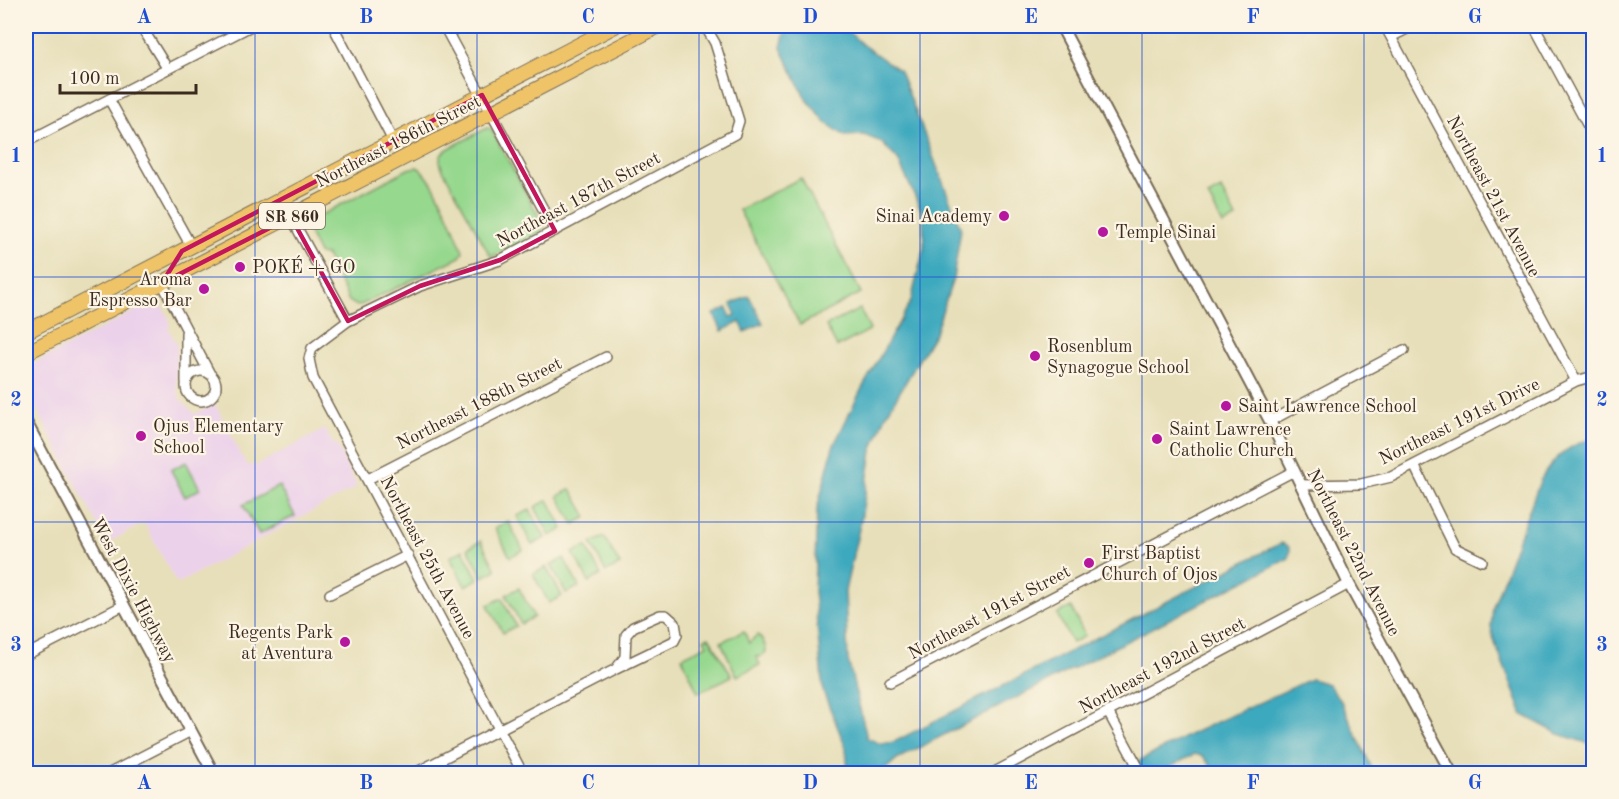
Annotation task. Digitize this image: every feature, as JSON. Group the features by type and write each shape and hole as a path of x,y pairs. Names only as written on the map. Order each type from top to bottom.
{"main road":[{"name":"Northeast 186th Street","path":"26,332 615,26"},
{"name":"Northeast 186th Street","path":"26,353 659,26"},
{"path":"291,217 295,203 313,183"},
{"path":"162,283 165,273 186,249"}],"street":[{"path":"141,26 167,69"},
{"path":"26,142 251,26"},
{"path":"333,26 393,141"},
{"path":"444,26 555,231"},
{"name":"Northeast 187th Street","path":"309,354 315,345 348,321 420,286 500,260 735,134 739,121 715,43 705,26"},
{"name":"Northeast 22nd Avenue","path":"1061,26 1270,421 1349,584 1452,774"},
{"name":"Northeast 21st Avenue","path":"1385,26 1576,381"},
{"path":"1391,37 1413,26"},
{"path":"1534,26 1593,137"},
{"path":"109,99 186,249"},
{"path":"291,217 348,321"},
{"path":"162,283 215,382 214,392 204,400 194,399 186,387 186,330"},
{"path":"1270,421 1404,350"},
{"name":"Northeast 25th Avenue","path":"309,354 309,364 314,378 523,774"},
{"name":"Northeast 188th Street","path":"368,479 606,357"},
{"path":"186,382 188,377 196,371 210,374"},
{"name":"Northeast 191st Drive","path":"1300,485 1361,484 1391,477 1576,381 1593,376"},
{"name":"West Dixie Highway","path":"26,424 214,774"},
{"path":"1414,465 1455,548 1482,561"},
{"name":"Northeast 191st Street","path":"890,682 1294,471"},
{"path":"330,594 408,555"},
{"name":"Northeast 192nd Street","path":"991,774 1349,584"},
{"path":"26,655 124,605"},
{"path":"413,774 674,641 677,635 675,623 666,615 660,615 633,627 626,635 625,657 616,669"},
{"path":"1108,712 1142,774"},
{"path":"108,774 191,731"}],"highlighted area":[{"path":"482,95 555,231 500,260 420,286 348,321 291,217 162,283 182,251"}],"shaded area":[{"name":"Ojus Elementary School","path":"150,303 161,305 170,320 169,330 177,345 176,385 180,399 195,414 215,404 246,464 255,466 325,429 333,444 336,443 357,487 177,584 144,523 107,543 26,389 26,368"}],"green space":[{"path":"487,128 491,129 543,224 543,232 491,257 443,170 440,159 446,150"},
{"path":"417,167 431,182 450,218 463,251 460,257 357,306 349,301 326,255 319,254 305,225 408,169"},
{"path":"801,178 861,293 800,325 739,210"},
{"path":"1221,189 1236,218 1223,225 1208,196"},
{"path":"860,309 870,330 837,347 826,326"},
{"path":"186,462 200,489 185,497 171,470"},
{"path":"279,486 295,516 259,534 243,505"},
{"path":"571,489 587,517 574,524 558,496"},
{"path":"548,500 563,529 550,536 535,507"},
{"path":"530,510 545,538 532,545 517,516"},
{"path":"508,521 523,550 510,557 495,528"},
{"path":"604,537 620,565 606,572 591,543"},
{"path":"481,541 496,570 483,577 468,548"},
{"path":"586,546 601,575 589,582 573,553"},
{"path":"463,550 478,579 465,586 450,557"},
{"path":"564,558 579,587 566,593 551,565"},
{"path":"546,567 562,596 549,603 533,574"},
{"path":"519,588 534,617 521,624 506,595"},
{"path":"502,598 516,626 503,633 488,605"},
{"path":"1071,607 1085,636 1072,643 1057,614"},
{"path":"744,631 749,643 757,635 761,638 766,652 760,657 756,656 760,665 737,676 721,642"},
{"path":"709,637 732,676 698,693 682,657 707,645 704,639"}],"water":[{"path":"786,26 842,26 863,45 900,71 961,229 953,279 935,333 886,415 872,451 861,520 845,591 848,660 867,738 881,744 894,742 1271,548 1282,543 1290,550 1289,558 897,759 881,773 848,773 846,748 823,691 814,591 817,509 833,447 861,390 911,301 924,247 923,214 898,160 881,142 864,135 845,136 825,122 805,97 781,48"},
{"path":"749,296 763,323 745,332 740,322 722,331 714,314 727,308 731,317 736,315 731,304"},
{"path":"1594,439 1593,745 1559,734 1523,715 1493,638 1491,627 1493,607 1540,481 1562,454 1584,441"},
{"path":"1311,679 1328,684 1341,701 1374,773 1215,773 1204,757 1195,754 1158,773 1114,774 1195,732"}],"place":[{"name":"Sinai Academy","path":"1004,216"},
{"name":"Temple Sinai","path":"1103,232"},
{"name":"POKÉ + GO","path":"240,267"},
{"name":"Aroma Espresso Bar","path":"204,289"},
{"name":"Rosenblum Synagogue School","path":"1035,356"},
{"name":"Saint Lawrence School","path":"1226,406"},
{"name":"Ojus Elementary School","path":"141,436"},
{"name":"Saint Lawrence Catholic Church","path":"1157,439"},
{"name":"First Baptist Church of Ojos","path":"1089,563"},
{"name":"Regents Park at Aventura","path":"345,642"}]}
